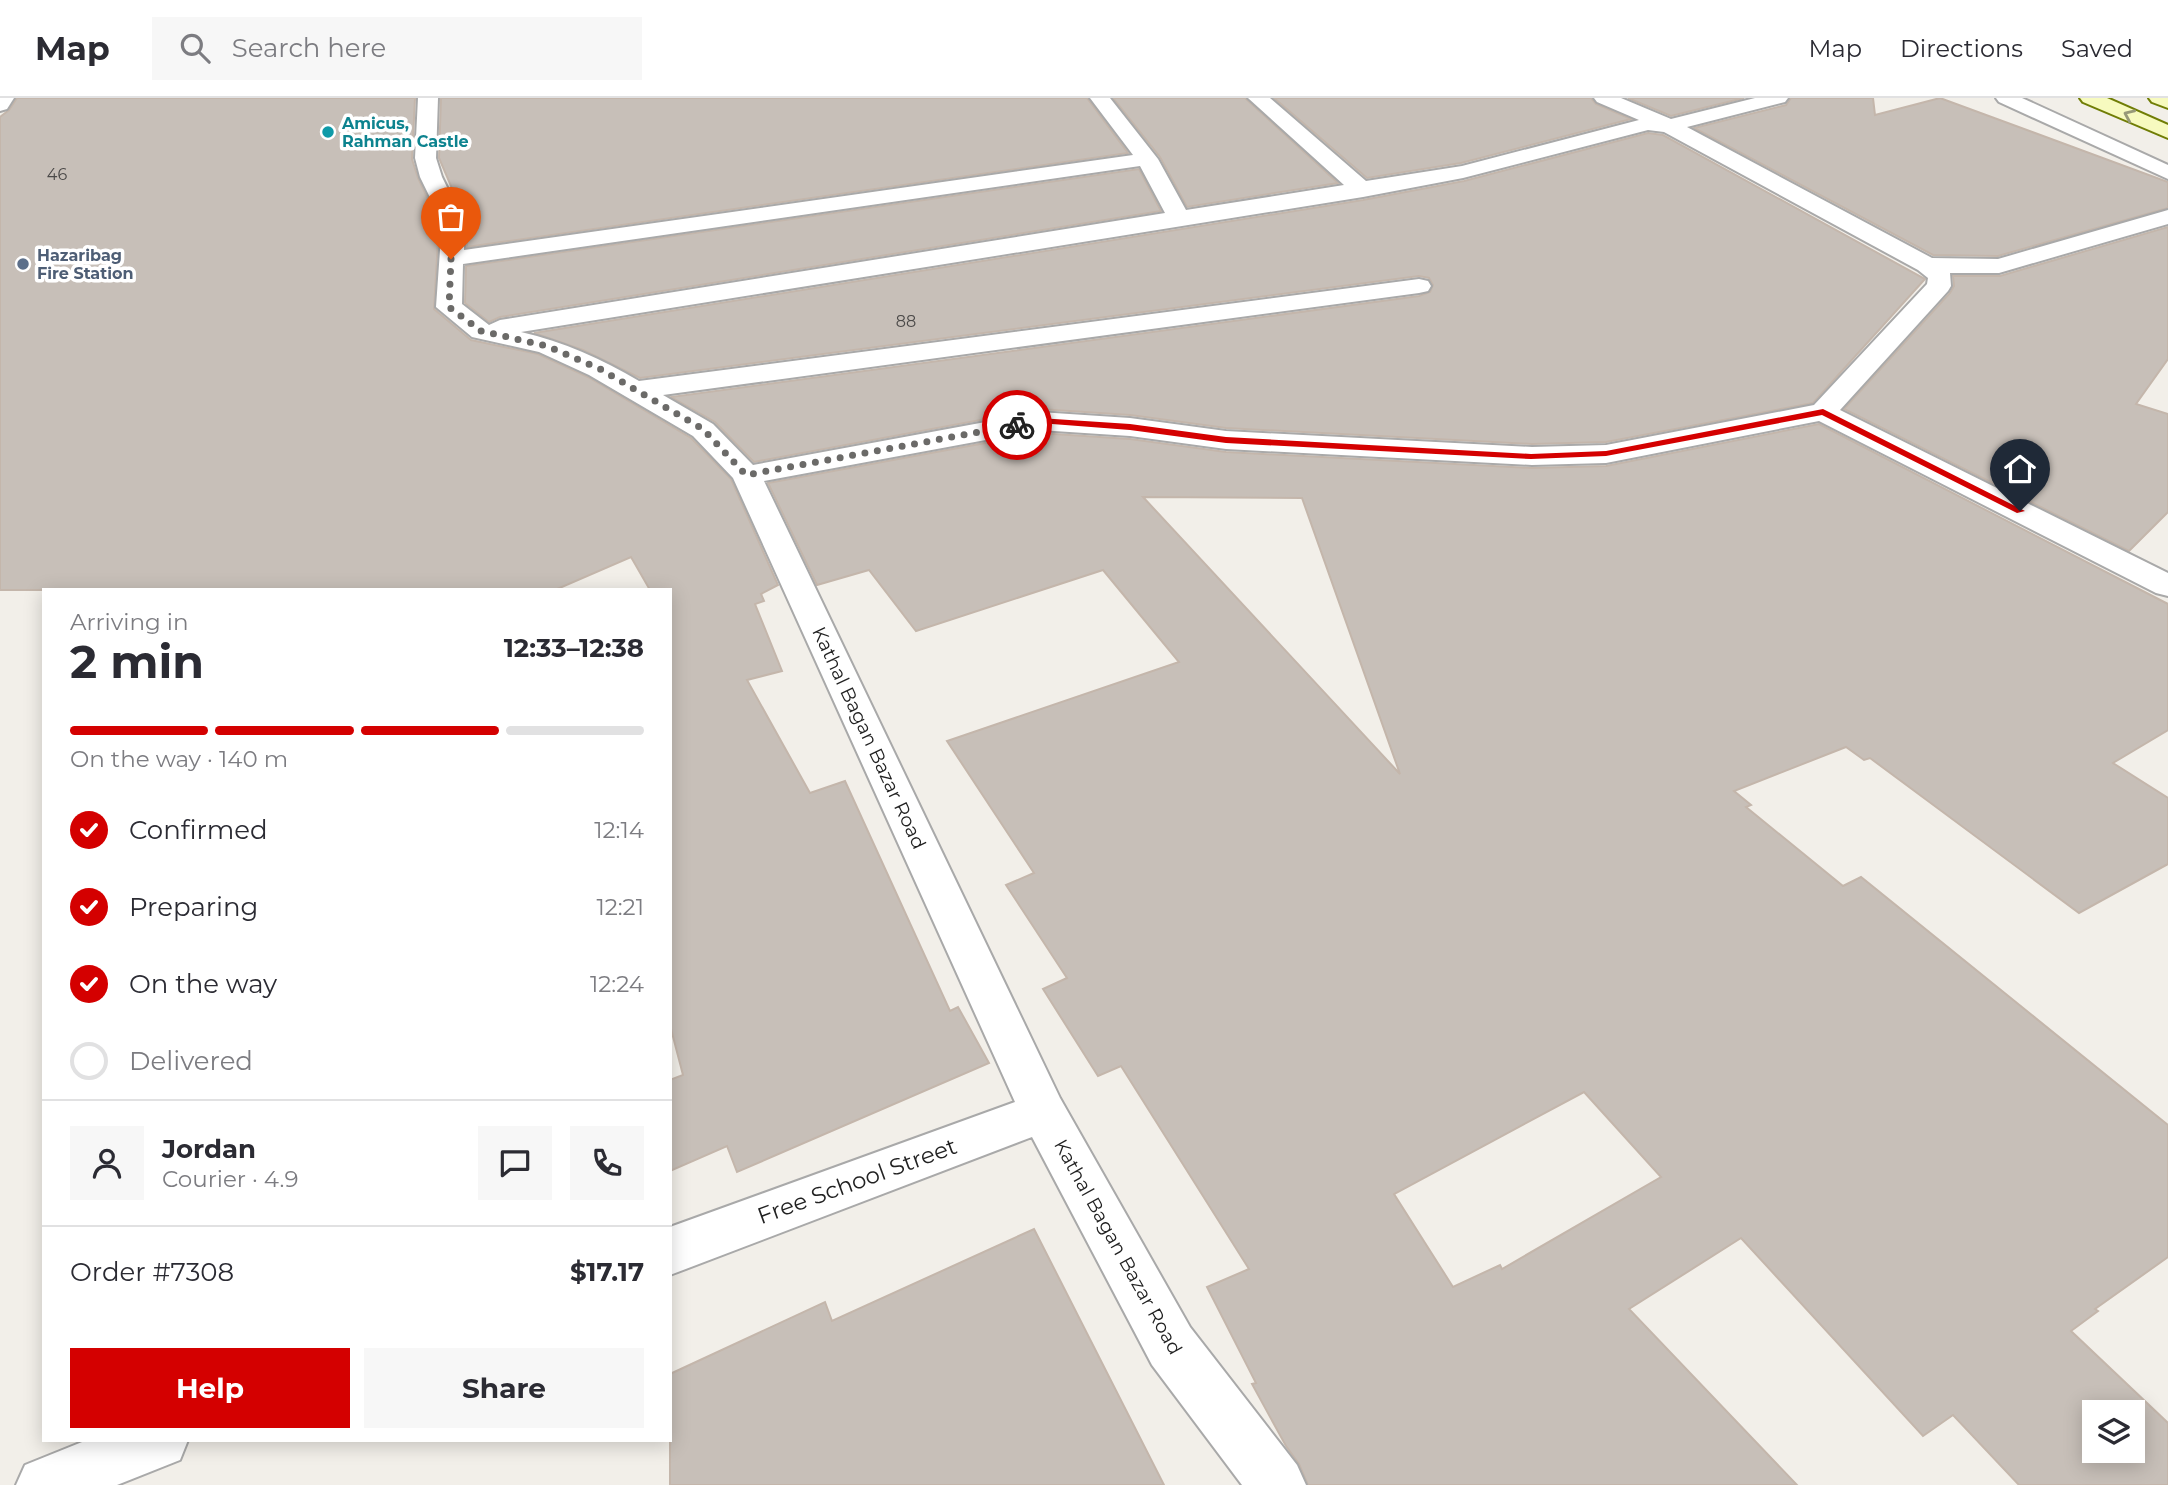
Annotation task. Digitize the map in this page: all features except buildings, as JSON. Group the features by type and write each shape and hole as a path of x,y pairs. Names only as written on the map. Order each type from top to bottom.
{"main road":[{"path":"2090,98 2168,132"},
{"path":"2159,98 2168,102"}],"street":[{"path":"0,104 4,98"},
{"name":"Kathal Bagan Bazar Road","path":"428,98 424,156 430,176 450,209 453,222 449,307 481,331 547,346 600,369 703,429 746,475 1043,1112 1171,1346 1277,1485"},
{"path":"1100,98 1147,159 1179,219"},
{"path":"1258,98 1363,190"},
{"path":"746,475 1039,421 1130,427 1226,440 1531,456 1606,454 1823,412 1939,286 1940,276 1927,265 1669,126 1604,98"},
{"path":"481,331 1363,190 1463,172 1648,124 1669,126 1778,98"},
{"path":"2006,98 2168,173"},
{"path":"451,259 1147,159"},
{"path":"1927,265 1999,266 2168,217"},
{"path":"635,390 1419,286"},
{"path":"1823,412 2168,586"},
{"name":"Free School Street","path":"672,1250 1043,1112"},
{"path":"59,1482 155,1442"}],"way so far":[{"path":"451,259 449,307 462,319 481,331 547,346 600,369 703,429 746,475 1017,425"}],"place":[{"name":"Amicus, Rahman Castle","path":"328,132"},
{"name":"Hazaribag Fire Station","path":"23,264"}],"route":[{"path":"1017,425 1039,421 1130,427 1226,440 1531,456 1606,454 1823,412 2020,511"}]}
